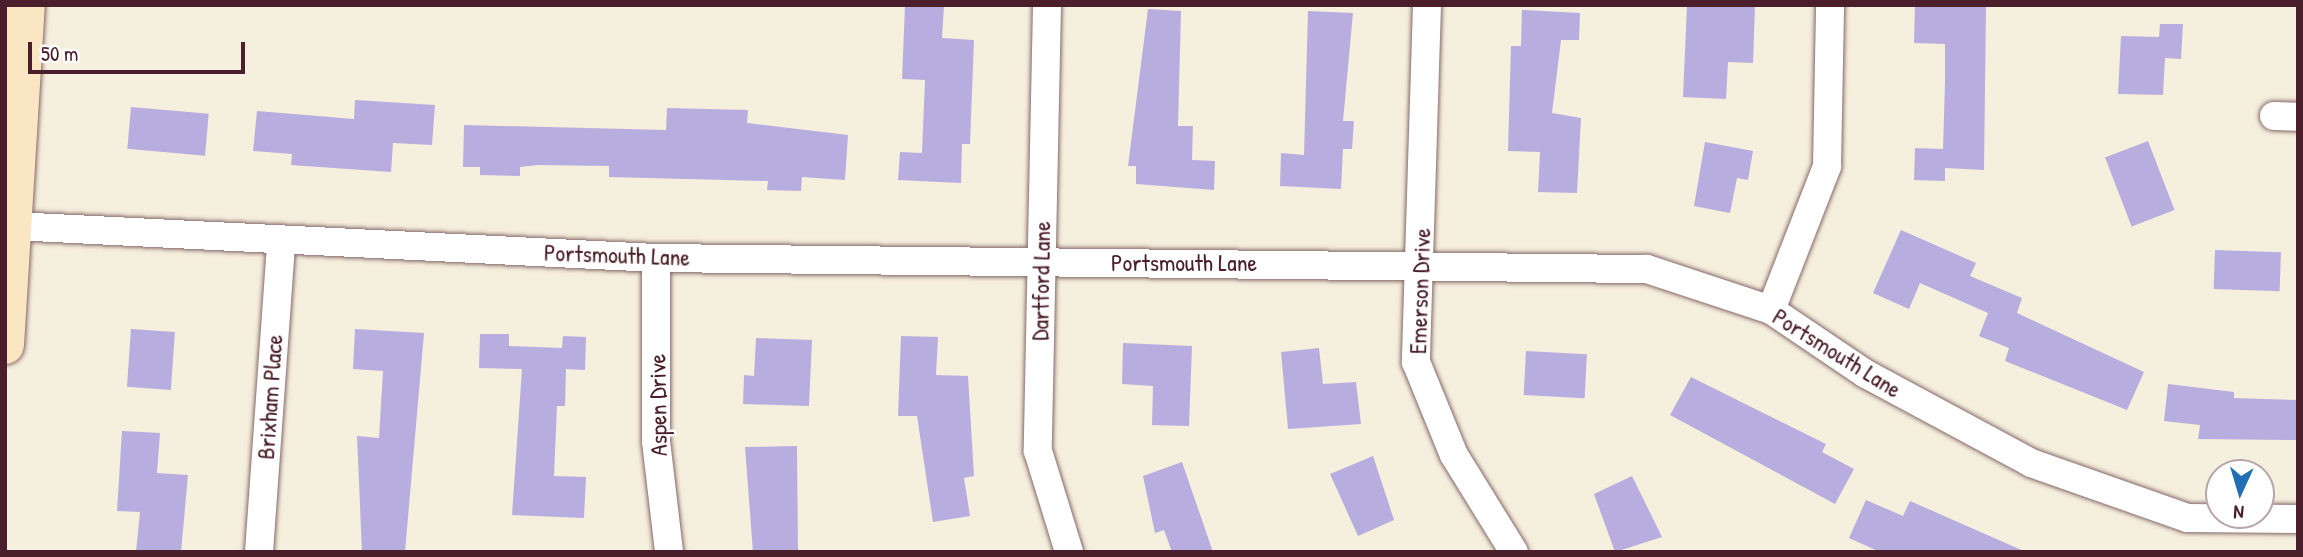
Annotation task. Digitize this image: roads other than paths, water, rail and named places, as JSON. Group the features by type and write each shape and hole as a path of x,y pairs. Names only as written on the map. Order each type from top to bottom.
{"street":[{"path":"5,345 26,5"},
{"name":"Dartford Lane","path":"1047,5 1038,451 1069,552"},
{"name":"Emerson Drive","path":"1427,5 1423,265 1416,362 1454,454 1514,552"},
{"path":"1771,310 1826,166 1830,5"},
{"name":"Portsmouth Lane","path":"13,226 281,243 656,258 1647,269 1771,310 1866,374 2031,463 2187,518 2298,519"},
{"name":"Brixham Place","path":"260,552 281,243"},
{"name":"Aspen Drive","path":"656,258 656,441 669,552"}]}
